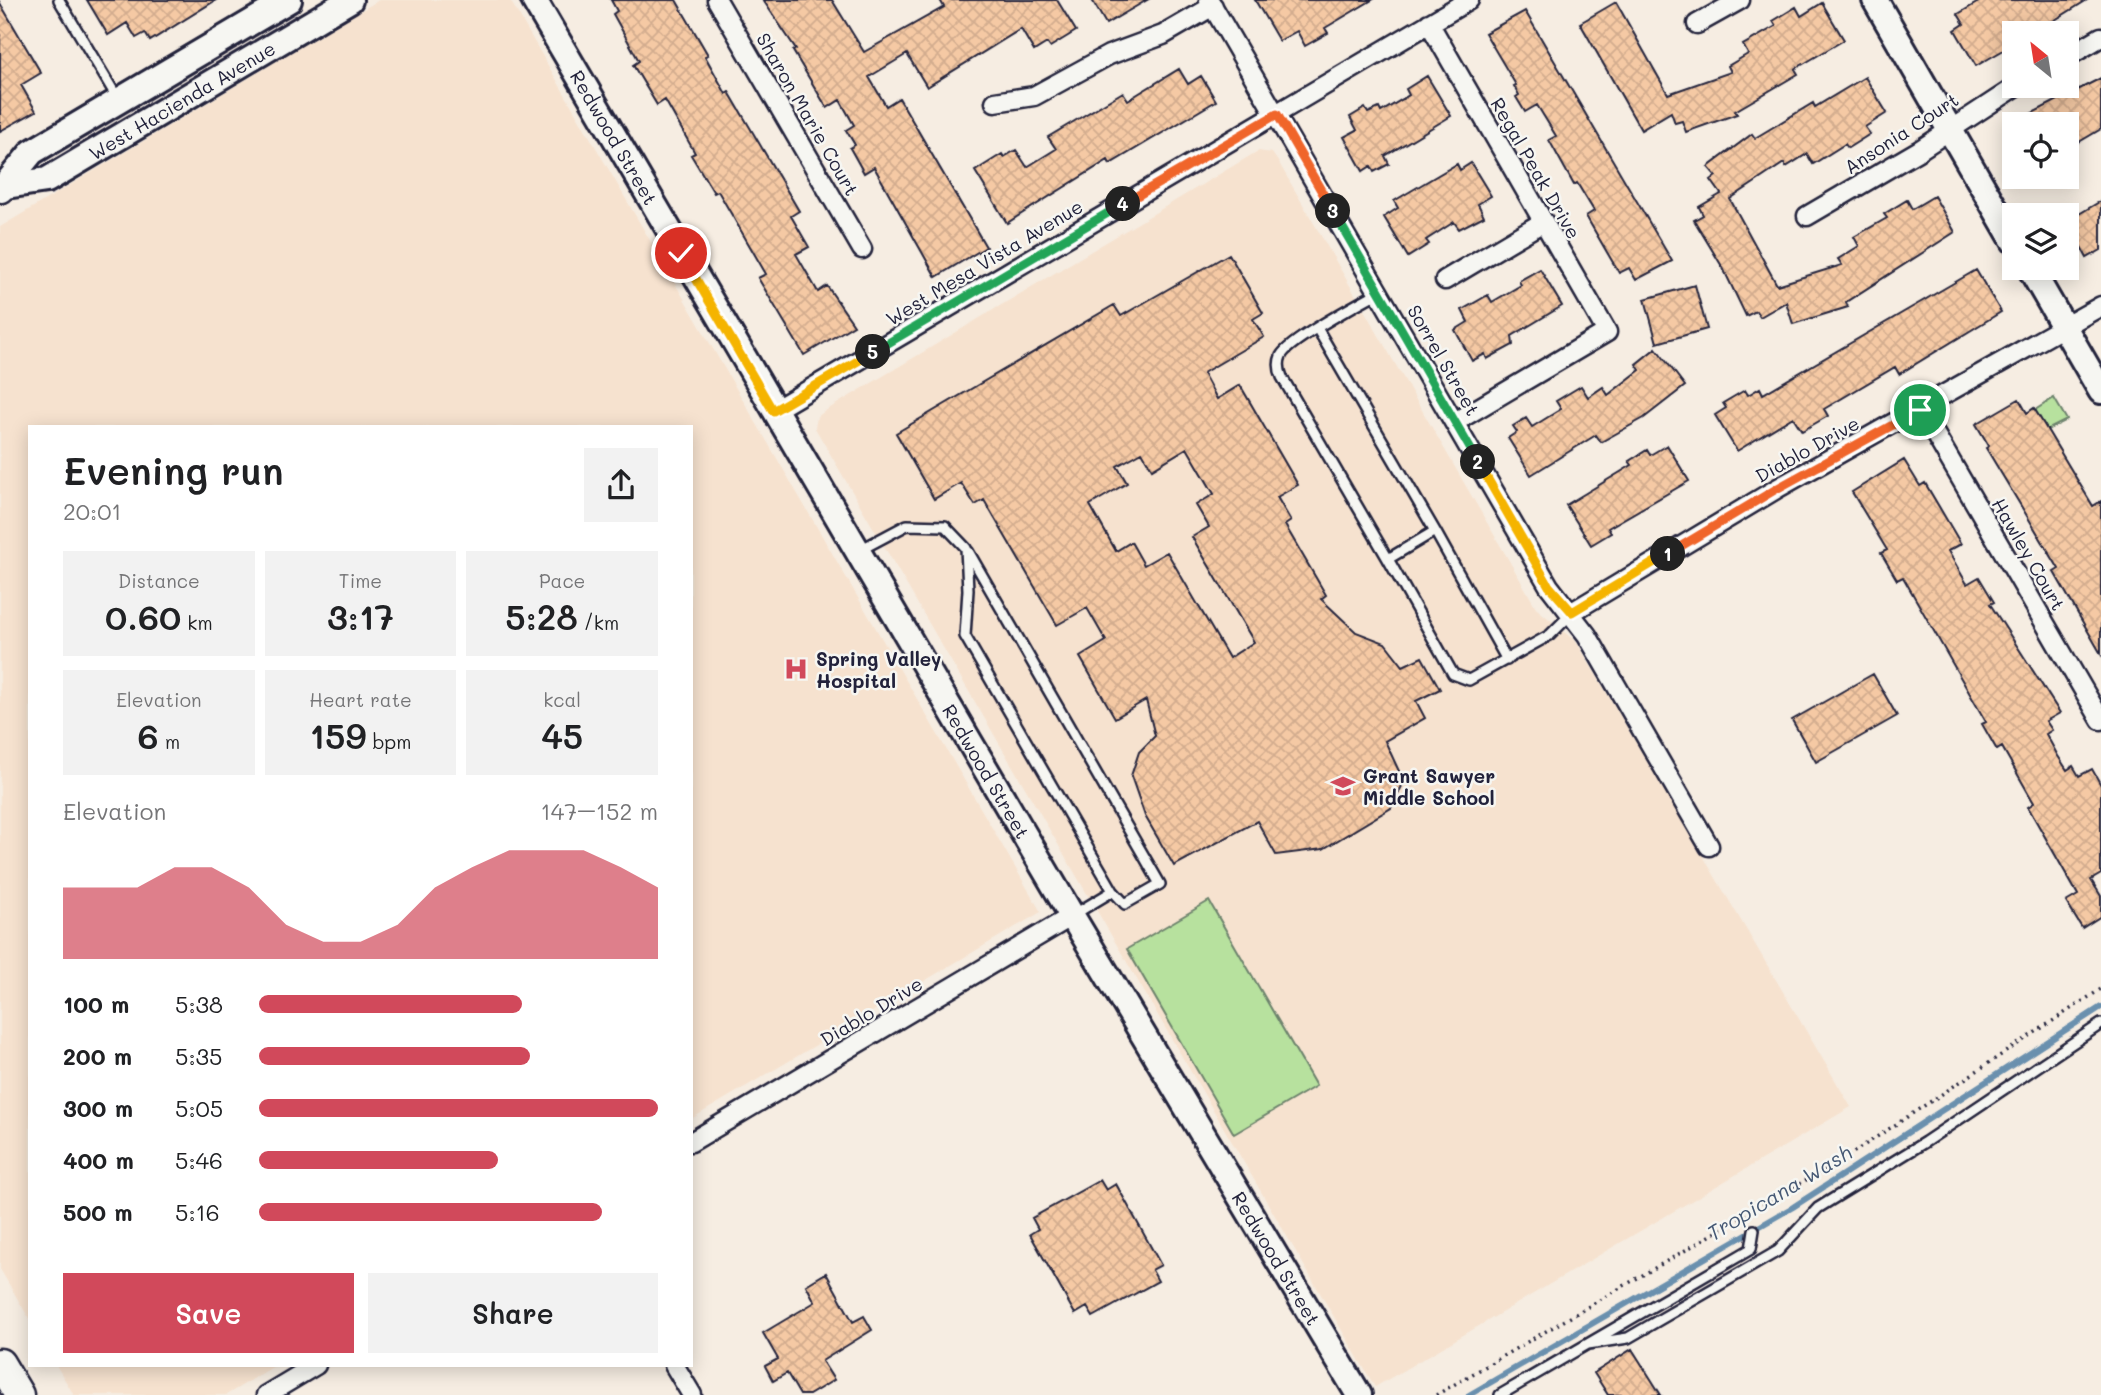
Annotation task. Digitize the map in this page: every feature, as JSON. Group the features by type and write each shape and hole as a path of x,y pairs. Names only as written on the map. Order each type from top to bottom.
{"main road":[{"path":"0,1363 19,1395"}],"street":[{"name":"West Hacienda Avenue","path":"3,188 32,152 289,0"},
{"name":"West Hacienda Avenue","path":"3,188 47,180 350,0"},
{"name":"Redwood Street","path":"534,0 773,411 1359,1395"},
{"name":"Sharon Marie Court","path":"717,0 862,249"},
{"name":"West Mesa Vista Avenue","path":"773,411 1469,0"},
{"path":"1697,24 1740,0"},
{"path":"1875,0 2002,220"},
{"path":"995,102 1034,96 1109,55 1163,34 1211,3"},
{"name":"Sorrel Street","path":"1211,3 1549,586 1572,612 1709,846"},
{"name":"Regal Peak Drive","path":"1429,23 1606,332 1455,422"},
{"path":"2079,50 2101,37"},
{"name":"Ansonia Court","path":"1807,216 2002,96"},
{"path":"1445,280 1543,222"},
{"path":"2036,280 2101,391"},
{"name":"Diablo Drive","path":"1572,612 1778,488 2101,306"},
{"name":"Hawley Court","path":"1920,410 2101,720"},
{"name":"Diablo Drive","path":"693,1140 1072,916"},
{"path":"266,1395 313,1367"},
{"path":"675,1367 692,1395"}],"lane":[{"path":"59,0 119,101"},
{"path":"1380,291 1317,328 1283,352 1280,372 1453,674 1469,680 1550,635 1572,612"},
{"path":"1317,328 1507,660"},
{"path":"857,552 907,525 945,526 965,548 1160,884 1125,904 1113,891 965,636 968,590 965,548"},
{"path":"1388,559 1435,531"},
{"path":"1072,916 1113,891"},
{"path":"1588,1344 1628,1338 1778,1251 1818,1208 1916,1149 2101,1024"},
{"path":"1500,1395 1751,1249 1754,1230"}],"path":[{"path":"1436,1395 1851,1154 2101,989"}],"shaded area":[{"name":"Spring Valley Hospital","path":"379,0 510,0 1041,912 693,1118 693,425 28,425 28,1317 0,1269 0,227"},
{"name":"Grant Sawyer Middle School","path":"1258,151 1272,153 1279,163 1537,609 1576,641 1851,1107 1375,1387 815,428 817,417 825,411"},
{"path":"57,1367 273,1367 226,1395 74,1395"}],"green space":[{"path":"2054,398 2067,420 2047,430 2035,410"},
{"path":"1209,901 1316,1086 1234,1134 1127,949"}],"building":[{"path":"87,0 216,0 150,41 145,33 136,38 127,23 108,35"},
{"path":"611,0 676,0 708,55 705,56 726,94 729,92 799,211 791,216 809,247 796,254 818,292 827,286 854,325 804,355 758,278 766,274 718,191 714,193 691,155 695,153 665,100 657,105 633,65 639,61 613,14 617,11"},
{"path":"763,0 832,0 864,52 944,7 940,0 1057,0 1076,31 1050,47 1047,43 1034,51 1021,29 927,87 907,54 869,77 886,106 899,98 986,247 936,277 874,167 864,173 850,148 855,145 846,130 854,125 840,100 827,108 793,51 796,49"},
{"path":"1092,0 1147,0 1106,24"},
{"path":"1255,0 1372,0 1325,28 1328,33 1305,46 1297,31 1279,41"},
{"path":"1982,0 2087,0 2053,21 2002,21 2002,51 1976,66 1955,30 1964,24 1958,14"},
{"path":"1616,2 1668,94 1731,72 1728,66 1748,54 1743,45 1776,26 1773,21 1796,7 1801,16 1822,3 1844,40 1795,69 1798,74 1735,111 1737,114 1686,132 1682,121 1675,123 1671,112 1641,130 1580,23"},
{"path":"0,3 41,73 21,85 36,111 0,131"},
{"path":"1525,11 1672,261 1636,280 1629,268 1619,273 1586,216 1594,211 1577,183 1574,185 1549,140 1556,136 1537,105 1525,112 1516,97 1519,95 1514,86 1516,85 1485,33"},
{"path":"1179,69 1188,84 1201,76 1216,101 1110,164 1108,160 1007,223 975,171 1002,154 1004,157 1016,150 1027,167 1056,149 1048,137 1123,92 1128,100"},
{"path":"1427,76 1451,116 1385,156 1389,164 1374,172 1371,166 1363,171 1344,137 1357,130 1350,117 1365,108 1368,113 1379,108 1381,112 1409,95 1406,89"},
{"path":"1865,77 1887,113 1865,127 1870,134 1848,148 1845,144 1813,164 1807,154 1786,167 1784,163 1730,199 1777,285 1842,265 1838,259 1859,246 1854,237 1887,218 1884,214 1907,200 1912,209 1934,196 1955,232 1846,302 1848,307 1793,324 1786,302 1760,317 1756,311 1746,316 1723,268 1694,220 1703,215 1699,207 1721,194 1711,180 1716,176 1708,167 1752,134 1755,138 1813,103 1815,107"},
{"path":"2101,78 2101,129 2079,142 2079,112 2034,112 2062,98 2079,98 2079,89"},
{"path":"1471,163 1491,196 1478,204 1484,216 1459,229 1454,222 1426,240 1429,244 1408,257 1384,217 1398,208 1394,201 1457,164 1460,170"},
{"path":"2101,201 2101,250 2087,258 2079,243 2079,214"},
{"path":"1229,254 1263,313 1253,319 1264,337 1203,373 1217,399 1240,385 1298,485 1277,497 1291,521 1285,525 1326,595 1321,599 1356,632 1385,643 1403,666 1422,657 1440,689 1416,701 1425,718 1385,741 1404,782 1391,808 1323,849 1276,855 1257,821 1174,866 1145,816 1131,776 1139,752 1155,736 1146,700 1115,718 1080,657 1106,641 1087,608 1057,625 984,500 975,505 961,483 934,499 896,433 1114,305 1121,316","holes":["1187,448 1214,494 1196,505 1209,527 1192,537 1254,642 1229,658 1167,552 1144,565 1131,542 1116,551 1090,505 1127,483 1117,466 1142,452 1152,469"]},
{"path":"1540,269 1562,306 1512,336 1513,345 1487,359 1485,354 1472,361 1455,330 1468,322 1462,310 1488,295 1492,302 1521,285 1519,281"},
{"path":"1976,270 2001,312 1899,374 1895,367 1824,409 1828,416 1802,431 1793,417 1737,451 1715,415 1726,408 1723,403 1745,390 1748,395 1760,388 1763,394"},
{"path":"1695,285 1707,329 1657,343 1645,299"},
{"path":"1656,348 1685,386 1644,418 1601,442 1596,435 1531,475 1508,438 1517,432 1513,426 1526,418 1532,427 1561,409 1556,401 1581,386 1588,397 1603,387 1608,395 1640,370 1636,364"},
{"path":"2019,399 2027,413 2034,408 2093,506 2101,501 2101,654 2054,572 2059,569 1986,448 1989,446 1976,424"},
{"path":"1667,445 1689,481 1608,528 1611,533 1591,545 1566,505 1632,465 1629,461 1647,450 1650,455"},
{"path":"1904,460 1920,486 1925,483 1961,544 1948,551 1967,584 1979,577 1994,602 1990,604 2060,713 2046,721 2052,730 2046,734 2058,756 2067,770 2073,766 2079,776 2092,769 2101,785 2101,874 2091,880 2101,896 2101,916 2082,928 2066,902 2078,895 2028,807 2034,803 2002,747 1997,750 1982,724 1986,722 1903,577 1897,580 1881,553 1887,550 1852,492"},
{"path":"1873,674 1897,716 1816,762 1792,720"},
{"path":"1100,1180 1106,1190 1116,1184 1161,1265 1152,1270 1158,1281 1093,1317 1087,1307 1075,1314 1030,1234 1038,1229 1032,1218"},
{"path":"826,1273 853,1322 864,1316 872,1330 822,1361 834,1380 809,1395 800,1395 787,1373 773,1381 765,1366 778,1359 763,1333 815,1302 806,1285"},
{"path":"1632,1349 1661,1395 1608,1395 1594,1373"}],"waterway":[{"name":"Tropicana Wash","path":"1469,1395 1793,1207 2101,1007"}],"place":[{"name":"Spring Valley Hospital","path":"796,669"},
{"name":"Grant Sawyer Middle School","path":"1343,786"}],"route":[{"path":"681,253 773,411 1277,114 1549,586 1572,612 1778,488 1920,410"}]}
